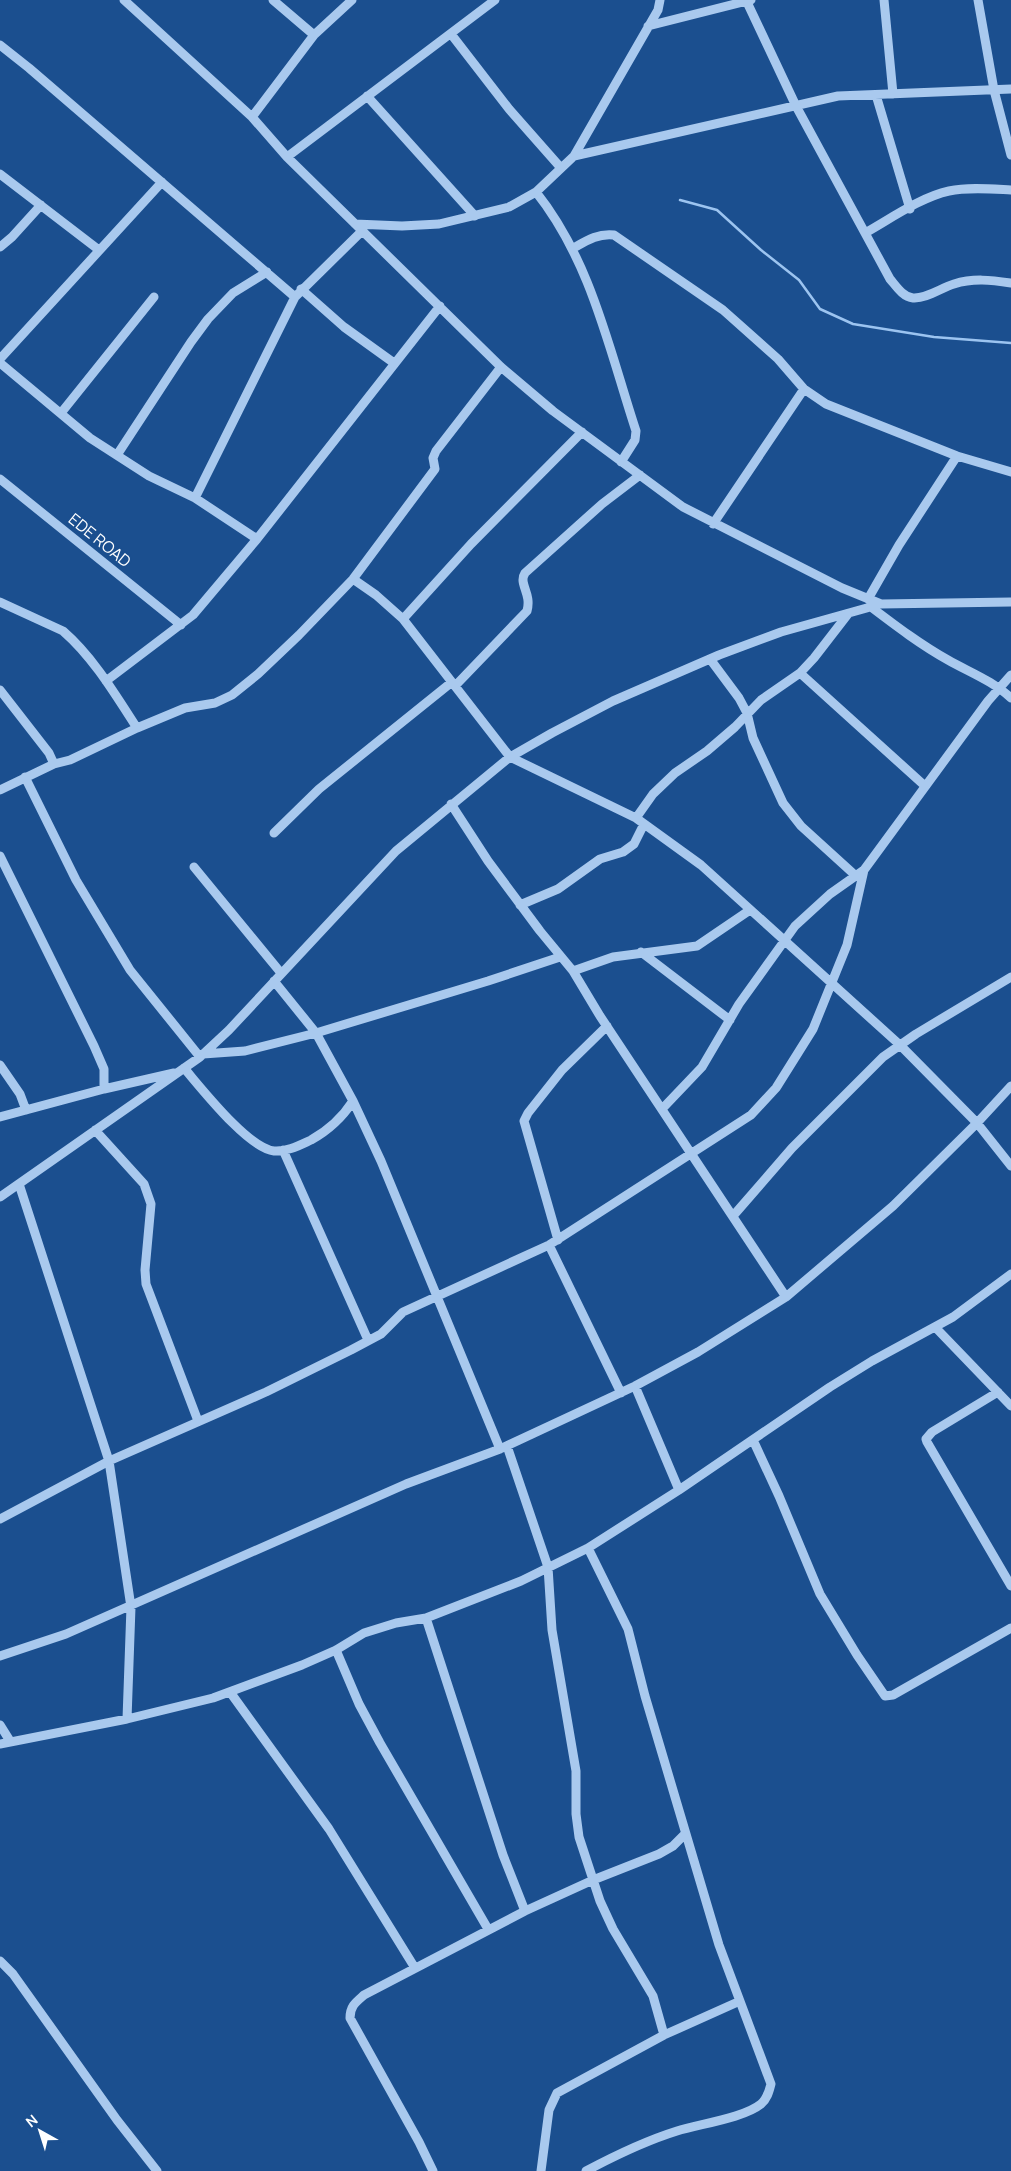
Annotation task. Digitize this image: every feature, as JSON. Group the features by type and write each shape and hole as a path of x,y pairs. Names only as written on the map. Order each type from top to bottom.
{"street":[{"path":"124,0 252,117 287,157 501,367 582,432 683,507 870,603 903,632 946,659 1000,687 1011,698"},
{"path":"273,0 314,35"},
{"path":"252,117 314,35 352,0"},
{"path":"287,157 495,0"},
{"path":"355,224 402,226 439,224 510,207 536,192 574,156 658,10 660,0"},
{"path":"648,26 748,0 796,106 864,233 890,279 901,292 912,298 921,298 956,283 986,278 1011,283"},
{"path":"884,0 893,94"},
{"path":"978,0 994,90 1011,155"},
{"path":"451,34 509,109 560,168"},
{"path":"0,45 295,297"},
{"path":"574,156 838,96 1011,89"},
{"path":"876,95 910,209"},
{"path":"367,96 475,216"},
{"path":"0,174 99,250"},
{"path":"0,359 162,182"},
{"path":"864,233 948,191 1011,190"},
{"path":"536,192 550,209 572,249 598,310 636,431 635,440 621,462"},
{"path":"0,247 12,237 41,205"},
{"path":"195,498 295,297 362,231"},
{"path":"572,249 592,238 604,234 614,235 723,310 778,359 804,389 826,404 958,456 1011,472"},
{"path":"117,455 208,319 233,293 267,272"},
{"path":"301,289 344,327 394,363"},
{"path":"61,413 154,297"},
{"path":"106,680 193,615 257,539 440,306"},
{"path":"0,363 90,438 149,476 195,498 257,539"},
{"path":"0,790 54,764 70,760 136,728 185,708 215,703 232,695 258,674 353,579 435,469 433,458 436,451 501,367"},
{"path":"713,524 804,389"},
{"path":"403,619 471,544 582,432"},
{"path":"870,603 899,545 958,456"},
{"path":"274,832 319,789 453,684 527,611 530,601 522,583 525,573 602,504 640,475"},
{"name":"EDE ROAD","path":"0,479 181,625"},
{"path":"353,579 376,595 403,619 510,757 640,821 701,865 900,1045 977,1123 1011,1166"},
{"path":"0,602 63,631 71,638 106,680 136,728"},
{"path":"0,1196 202,1055 229,1030 396,851 510,757 613,701 710,659 781,632 848,614 870,603 1011,602"},
{"path":"520,905 558,889 600,858 623,852 634,844 640,821 652,794 675,773 707,751 735,727 761,700 800,673 848,614"},
{"path":"710,659 739,698 747,713 754,738 783,802 801,826 856,876"},
{"path":"800,673 925,786"},
{"path":"662,1109 702,1067 739,1004 795,926 816,907 864,870 925,786 1011,675"},
{"path":"0,690 49,753 54,764"},
{"path":"25,777 76,880 130,970 202,1055"},
{"path":"451,804 488,861 520,905 573,971 607,1026 786,1297"},
{"path":"0,856 94,1046 104,1069 104,1089"},
{"path":"194,867 225,908 281,973"},
{"path":"0,1519 109,1461 266,1392 381,1334 404,1312 549,1245 751,1116 776,1088 813,1029 847,945 864,870"},
{"path":"573,971 613,957 698,946 750,910"},
{"path":"641,952 730,1020"},
{"path":"202,1055 245,1051 316,1034 560,957"},
{"path":"732,1216 792,1148 883,1057 1011,978"},
{"path":"274,981 316,1034 353,1101 436,1296 504,1448 548,1567 552,1630 576,1771 576,1814 579,1837 593,1880 613,1929 653,1996 664,2035"},
{"path":"558,1240 524,1121 528,1113 562,1070 607,1026"},
{"path":"0,1065 20,1094 26,1110"},
{"path":"0,1117 182,1070"},
{"path":"182,1070 239,1129 259,1145 273,1151 299,1146 316,1138 342,1118 353,1101"},
{"path":"0,1656 66,1634 131,1607 406,1484 504,1448 636,1386 698,1352 786,1297 893,1206 977,1123 1011,1086"},
{"path":"95,1130 144,1184 149,1195 151,1204 145,1270 146,1284 198,1421"},
{"path":"282,1150 368,1340"},
{"path":"19,1184 109,1461 131,1607 127,1719"},
{"path":"549,1245 621,1393"},
{"path":"0,1744 127,1719 213,1698 336,1650 364,1633 396,1623 426,1618 522,1581 588,1548 679,1490 872,1361 953,1317 1011,1274"},
{"path":"936,1327 1004,1395 1011,1406"},
{"path":"636,1386 679,1490"},
{"path":"1004,1395 932,1432 926,1439 941,1469 1011,1586"},
{"path":"753,1440 780,1496 820,1594 857,1655 885,1696 893,1695 1011,1628"},
{"path":"586,2171 628,2149 676,2131 741,2113 761,2104 769,2093 771,2084 719,1945 645,1696 628,1629 588,1548"},
{"path":"426,1618 503,1856 525,1911"},
{"path":"336,1650 380,1743 488,1929"},
{"path":"230,1692 329,1829 415,1968"},
{"path":"0,1725 10,1741"},
{"path":"433,2171 420,2142 350,2018 350,2010 354,2004 364,1995 488,1929 593,1880 659,1854 673,1846 685,1834"},
{"path":"0,1961 18,1981 78,2066 157,2171"},
{"path":"542,2171 549,2110 557,2093 664,2035 740,2001"}],"waterway":[{"path":"680,200 717,210 761,250 799,280 820,309 853,324 934,337 1011,343"}]}
